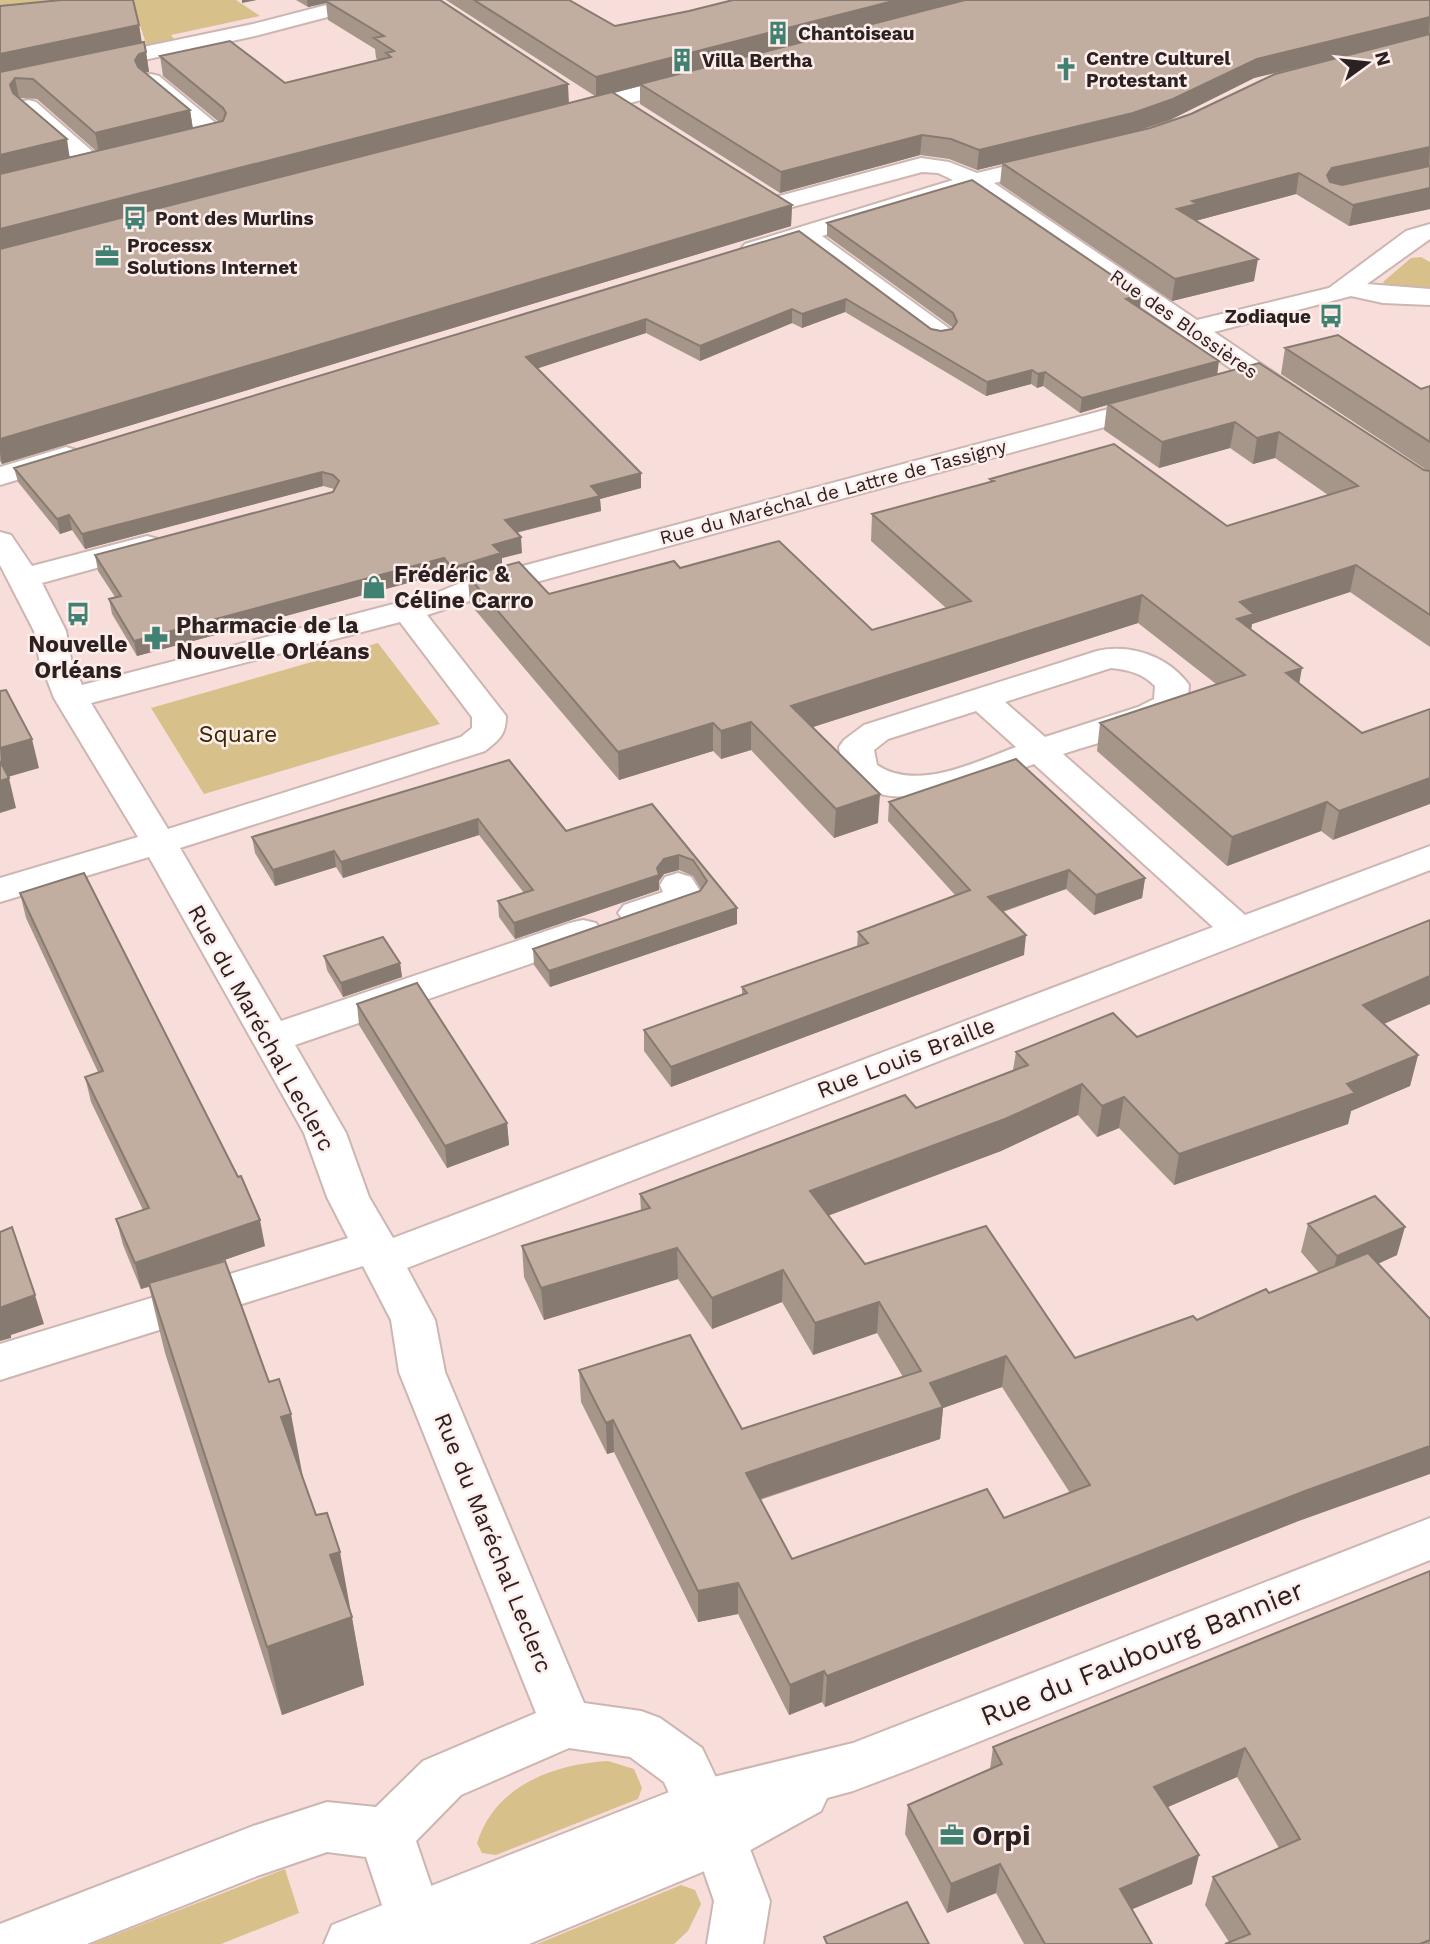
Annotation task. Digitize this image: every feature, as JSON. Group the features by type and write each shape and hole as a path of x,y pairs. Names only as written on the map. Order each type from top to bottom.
{"street":[{"path":"280,0 305,17"},
{"path":"0,84 305,17 370,0"},
{"path":"556,115 715,74"},
{"path":"151,81 216,135 154,149"},
{"path":"569,91 637,115"},
{"path":"27,106 92,163"},
{"path":"724,258 974,181 1073,157"},
{"path":"66,170 117,158"},
{"name":"Rue des Blossières","path":"777,204 921,165 937,164 974,181 1316,413"},
{"path":"754,190 777,204 941,335"},
{"path":"1194,329 1329,297 1349,288 1425,238"},
{"path":"1349,288 1383,295 1430,297"},
{"path":"1229,384 1259,376"},
{"name":"Rue du Maréchal de Lattre de Tassigny","path":"71,698 408,611 487,585 1189,395"},
{"path":"0,476 94,448"},
{"path":"24,578 180,537"},
{"name":"Rue du Maréchal Leclerc","path":"0,541 24,578 50,631 55,659 71,698 159,842 325,1133 348,1197 413,1320 422,1372 567,1724"},
{"path":"0,890 473,744 489,731 489,716 408,611"},
{"path":"1109,658 1130,660 1153,667 1164,674 1172,685 1170,704 1150,714 943,783 900,786 880,782 864,772 856,747 866,737 981,698 1109,658"},
{"path":"981,698 1238,929"},
{"name":"Rue Louis Braille","path":"0,1362 378,1253 1430,857"},
{"path":"271,1038 685,897 678,885"},
{"name":"Rue du Faubourg Bannier","path":"463,1944 709,1823 1430,1539"},
{"path":"386,1834 442,1778 567,1724 640,1735 683,1765 743,1901 735,1944"},
{"name":"Rue du Faubourg Bannier","path":"352,1944 418,1932 672,1819 709,1823"},
{"path":"19,1944 253,1852 327,1827 386,1834"},
{"path":"386,1834 418,1932"}],"green space":[{"path":"0,0 236,0 260,16 171,35 177,43 148,49 136,14 0,24"},
{"path":"1421,257 1430,262 1430,288 1385,285 1383,282 1411,258"},
{"name":"Square","path":"378,643 440,724 204,794 151,708"},
{"path":"608,1761 634,1769 642,1788 638,1799 496,1855 482,1853 477,1843 486,1823 497,1807 512,1793 547,1773"},
{"path":"285,1869 299,1913 221,1944 92,1944"},
{"path":"681,1885 695,1890 701,1904 688,1931 674,1944 537,1944"}],"building":[{"path":"61,0 133,0 139,25 0,54 0,6"},
{"path":"440,0 568,84 0,229 0,174 223,121 226,113 223,108 160,56 230,41 285,83 391,57 386,53 394,51 374,38 384,36 326,1"},
{"path":"474,0 569,0 615,26 733,0 897,0 596,77"},
{"path":"965,0 1430,0 1430,17 1257,59 1173,99 1133,113 979,150 951,139 922,135 781,172 640,84"},
{"path":"1430,34 1430,147 1332,168 1327,175 1330,182 1342,185 1430,166 1430,188 1353,205 1299,173 1192,201 1197,204 1177,209 1258,259 1175,279 1002,163 1150,128 1191,114 1275,74"},
{"path":"144,42 146,52 139,54 135,60 138,67 190,110 95,133 33,79 15,78 10,85 13,93 67,139 0,155 0,72"},
{"path":"612,92 792,205 0,439 0,249"},
{"path":"972,180 1141,295 1126,299 1219,361 1082,398 1045,372 1038,374 1032,370 987,382 846,299 802,314 792,309 700,346 646,319 526,357 641,473 591,486 600,496 505,520 521,537 493,545 501,553 452,568 444,558 134,641 109,599 121,596 95,555 333,492 339,481 333,475 322,472 82,534 69,515 57,519 14,468 799,231 931,329 952,329 957,322 953,313 827,223"},
{"path":"1338,335 1421,389 1430,386 1430,442 1285,348"},
{"path":"1259,363 1424,470 1430,471 1430,615 1356,565 1240,602 1254,614 1237,619 1302,668 1286,673 1362,733 1430,709 1430,778 1339,811 1327,802 1232,837 1100,723 1245,675 1142,595 791,706 880,794 836,809 751,722 721,731 713,723 618,752 468,576 519,562 549,594 674,561 680,568 779,541 872,630 971,601 872,514 994,481 990,479 1114,444 1227,526 1358,486 1279,432 1257,438 1235,422 1162,442 1108,404"},
{"path":"6,690 32,739 0,748 0,691"},
{"path":"1016,759 1145,878 1096,895 1069,870 988,897 1026,935 671,1067 644,1030 747,993 742,987 868,943 858,932 970,890 889,802"},
{"path":"509,760 566,831 652,804 737,908 549,971 533,949 700,891 707,881 693,860 679,855 664,859 657,868 659,875 514,923 498,901 533,890 478,819 341,862 334,851 273,870 252,837"},
{"path":"0,761 9,778 0,781"},
{"path":"84,873 238,1177 241,1176 260,1220 135,1263 116,1219 149,1208 85,1077 103,1071 20,893"},
{"path":"1430,920 1430,976 1363,1005 1418,1055 1347,1084 1355,1093 1179,1154 1124,1097 1102,1106 1082,1084 1005,1119 810,1191 865,1264 986,1226 1075,1358 1193,1316 1197,1320 1266,1289 1269,1293 1368,1253 1430,1319 1430,1446 1305,1491 827,1676 824,1671 790,1685 738,1583 698,1591 613,1420 606,1423 579,1370 690,1335 742,1429 921,1371 879,1302 815,1323 783,1270 712,1298 677,1248 541,1288 522,1246 650,1208 640,1194 905,1095 916,1108 1028,1065 1016,1052 1113,1013 1137,1037","holes":["1006,1356 1090,1485 1004,1518 987,1489 792,1559 746,1473 943,1407 930,1383"]},
{"path":"383,937 400,963 341,983 324,956"},
{"path":"417,983 507,1123 445,1146 357,1004"},
{"path":"1375,1196 1405,1227 1337,1256 1308,1224"},
{"path":"12,1227 35,1295 0,1310 0,1232"},
{"path":"225,1261 269,1382 279,1379 291,1414 281,1417 316,1515 327,1513 340,1552 330,1555 352,1617 267,1647 149,1283"},
{"path":"1430,1571 1430,1940 1420,1944 1225,1944 1250,1934 1213,1877 1300,1839 1245,1748 1154,1787 1199,1855 1120,1889 1152,1944 1045,1944 1000,1864 951,1884 908,1805 1002,1764 993,1747"},
{"path":"907,1902 929,1944 827,1944 824,1937"}],"place":[{"name":"Chantoiseau","path":"778,33"},
{"name":"Villa Bertha","path":"682,60"},
{"name":"Centre Culturel Protestant","path":"1066,69"},
{"name":"Pont des Murlins","path":"135,218"},
{"name":"Processx Solutions Internet","path":"107,256"},
{"name":"Zodiaque","path":"1331,316"},
{"name":"Frédéric & Céline Carro","path":"374,587"},
{"name":"Nouvelle Orléans","path":"78,614"},
{"name":"Pharmacie de la Nouvelle Orléans","path":"156,638"},
{"name":"Orpi","path":"952,1835"}]}
